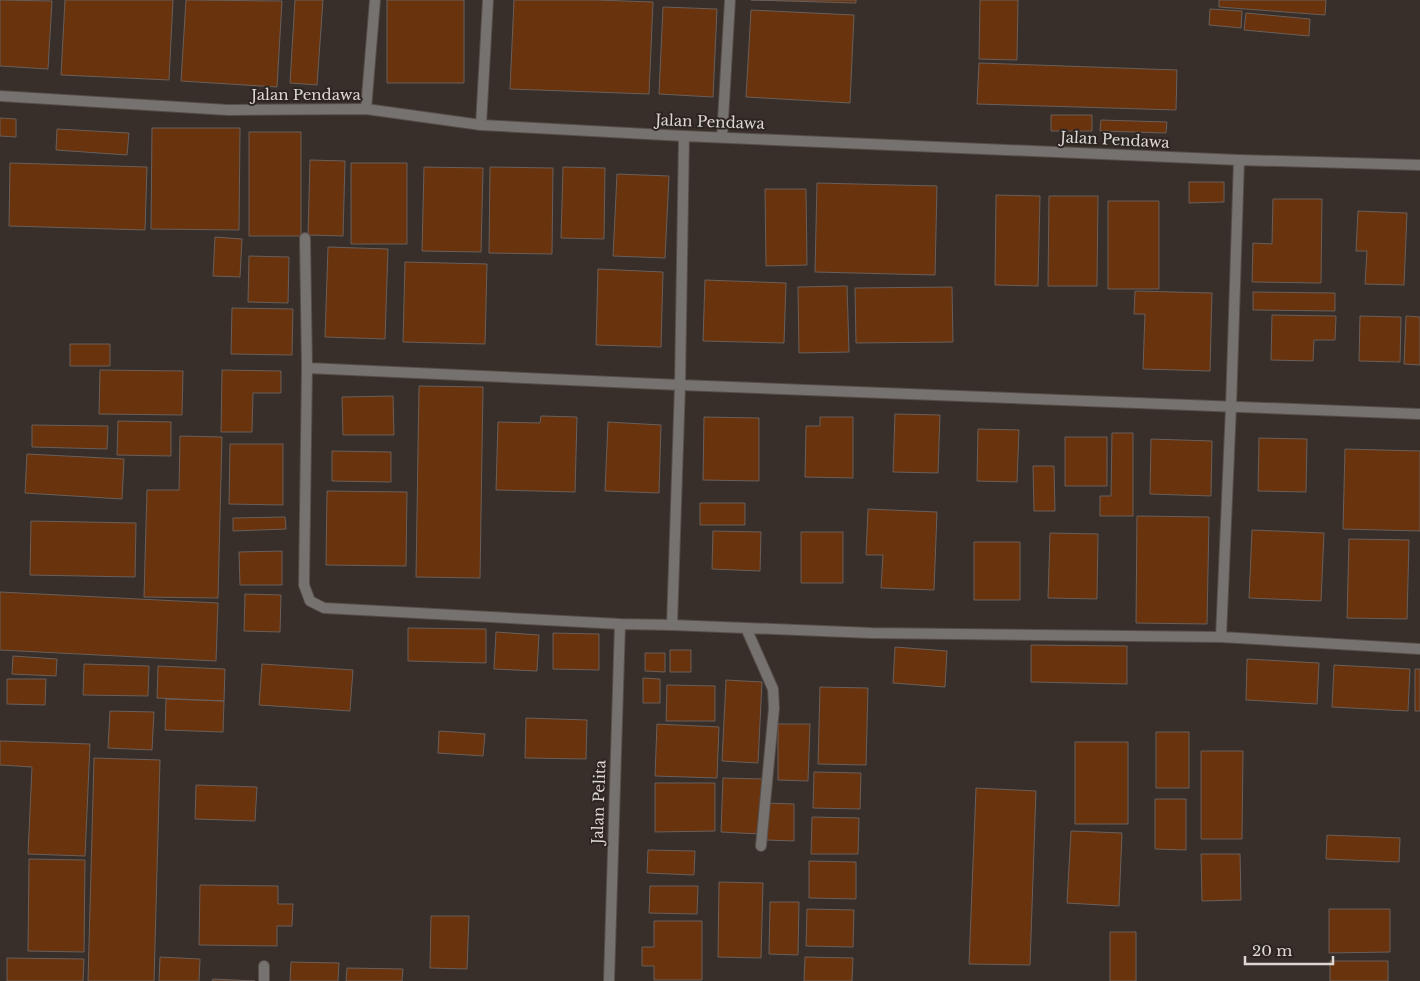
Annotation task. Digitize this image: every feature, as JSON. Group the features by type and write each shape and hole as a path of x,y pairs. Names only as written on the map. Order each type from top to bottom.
{"street":[{"path":"366,110 375,0"},
{"path":"481,125 488,0"},
{"path":"722,137 730,0"},
{"name":"Jalan Pendawa","path":"0,96 228,110 366,110 481,125 684,136 1239,160 1420,165"},
{"path":"672,625 680,385 684,136"},
{"path":"1221,637 1239,160"},
{"path":"305,238 307,368 304,584 310,601 324,608 620,624 870,634 1221,637 1420,650"},
{"path":"307,368 680,385 1420,414"},
{"name":"Jalan Pelita","path":"609,981 620,624"},
{"path":"746,628 773,689 774,708 761,846"},
{"path":"264,966 264,981"}],"building":[{"path":"0,0 52,1 48,69 0,66"},
{"path":"65,0 173,0 169,80 61,75"},
{"path":"186,0 282,1 277,87 181,81"},
{"path":"295,0 323,0 317,85 290,83"},
{"path":"387,0 464,0 464,83 387,83"},
{"path":"514,0 653,2 649,94 510,89"},
{"path":"751,0 856,0 856,3"},
{"path":"980,0 1018,0 1017,60 979,59"},
{"path":"1219,0 1326,0 1325,15 1219,7"},
{"path":"663,7 717,9 713,97 659,94"},
{"path":"1210,9 1242,11 1241,28 1209,25"},
{"path":"751,10 854,15 850,103 746,97"},
{"path":"1246,13 1310,19 1309,36 1244,30"},
{"path":"979,63 1177,70 1176,110 977,104"},
{"path":"1051,115 1092,115 1092,131 1051,131"},
{"path":"0,118 16,119 16,137 0,136"},
{"path":"1101,120 1167,122 1166,133 1100,131"},
{"path":"152,128 240,128 239,230 151,229"},
{"path":"57,129 129,133 127,155 56,150"},
{"path":"249,132 301,132 301,236 249,236"},
{"path":"310,160 345,161 343,236 308,235"},
{"path":"10,163 147,167 145,230 9,226"},
{"path":"351,163 407,163 407,244 351,244"},
{"path":"424,167 483,168 481,252 422,251"},
{"path":"490,167 553,168 552,254 489,253"},
{"path":"563,167 605,168 604,239 561,238"},
{"path":"617,174 669,176 665,258 613,256"},
{"path":"1189,182 1224,182 1224,202 1189,203"},
{"path":"817,183 937,186 935,275 815,272"},
{"path":"765,189 806,189 807,265 766,266"},
{"path":"996,195 1040,196 1038,286 995,285"},
{"path":"1049,196 1098,196 1097,286 1048,286"},
{"path":"1273,199 1322,199 1321,283 1252,282 1253,243 1272,244"},
{"path":"1108,201 1159,201 1159,289 1108,289"},
{"path":"1358,211 1407,213 1404,285 1365,284 1367,251 1356,251"},
{"path":"215,237 242,239 240,277 213,276"},
{"path":"328,247 388,249 385,339 325,337"},
{"path":"249,256 289,257 288,303 248,302"},
{"path":"405,262 487,264 485,344 403,342"},
{"path":"598,269 663,272 661,347 596,345"},
{"path":"705,280 786,283 784,343 703,341"},
{"path":"847,286 849,352 799,353 798,287"},
{"path":"952,287 953,342 856,343 855,288"},
{"path":"1135,291 1212,293 1210,371 1143,369 1145,314 1134,314"},
{"path":"1253,292 1335,293 1335,311 1253,310"},
{"path":"232,308 293,309 292,355 231,354"},
{"path":"1272,315 1336,316 1335,340 1314,340 1313,361 1271,360"},
{"path":"1360,316 1401,317 1400,362 1359,361"},
{"path":"1406,316 1420,317 1420,365 1404,364"},
{"path":"70,344 110,344 110,366 70,366"},
{"path":"100,370 183,371 182,415 99,414"},
{"path":"222,370 281,371 281,393 253,393 252,432 221,432"},
{"path":"419,386 483,387 480,578 416,577"},
{"path":"393,396 394,435 343,435 342,397"},
{"path":"895,414 940,415 938,473 893,472"},
{"path":"541,416 577,417 575,492 496,490 498,422 540,423"},
{"path":"704,417 759,418 759,481 703,480"},
{"path":"820,417 853,417 853,478 805,477 806,426 820,426"},
{"path":"118,421 171,422 171,456 117,455"},
{"path":"608,422 661,425 659,493 605,491"},
{"path":"32,425 108,426 107,449 32,447"},
{"path":"978,429 1019,430 1017,482 977,481"},
{"path":"1112,433 1133,433 1133,516 1100,516 1100,496 1111,496"},
{"path":"180,436 222,437 218,598 144,597 147,490 179,490"},
{"path":"1065,437 1107,437 1107,486 1065,486"},
{"path":"1259,438 1307,439 1306,492 1258,491"},
{"path":"1151,439 1212,441 1211,496 1150,494"},
{"path":"230,444 283,444 283,505 229,504"},
{"path":"1345,449 1420,451 1420,531 1343,529"},
{"path":"332,451 391,452 391,482 332,481"},
{"path":"27,454 124,459 122,499 25,493"},
{"path":"1033,466 1054,466 1055,511 1034,511"},
{"path":"327,491 407,492 406,566 326,565"},
{"path":"700,503 745,503 745,525 700,525"},
{"path":"868,509 937,512 934,590 881,588 883,555 866,555"},
{"path":"1137,516 1209,517 1207,624 1136,623"},
{"path":"285,517 286,529 233,531 233,518"},
{"path":"31,521 136,523 135,577 30,575"},
{"path":"1252,530 1324,533 1321,601 1249,598"},
{"path":"713,531 761,532 760,571 712,569"},
{"path":"801,532 843,532 843,583 801,583"},
{"path":"1050,533 1098,534 1097,599 1048,598"},
{"path":"1349,539 1409,540 1407,619 1347,618"},
{"path":"974,542 1020,542 1020,600 974,600"},
{"path":"282,551 282,585 240,585 239,552"},
{"path":"0,592 218,603 216,661 0,650"},
{"path":"245,594 281,595 280,632 244,631"},
{"path":"408,628 486,629 486,663 408,661"},
{"path":"496,632 539,635 537,671 494,669"},
{"path":"553,633 599,634 599,670 553,669"},
{"path":"1031,645 1127,646 1127,684 1031,682"},
{"path":"895,647 947,651 945,687 893,683"},
{"path":"670,650 691,650 691,672 670,672"},
{"path":"645,653 665,653 665,672 645,671"},
{"path":"13,656 57,659 56,676 12,674"},
{"path":"1247,659 1319,663 1317,704 1246,700"},
{"path":"84,664 149,666 148,696 83,695"},
{"path":"262,664 353,670 350,711 259,705"},
{"path":"1334,665 1410,669 1408,711 1332,707"},
{"path":"158,666 225,669 224,701 157,698"},
{"path":"1415,669 1420,669 1420,711 1415,711"},
{"path":"643,678 660,679 660,703 643,703"},
{"path":"7,679 46,679 45,705 7,704"},
{"path":"726,680 762,682 758,763 722,761"},
{"path":"667,685 715,686 715,721 666,721"},
{"path":"820,687 868,688 866,765 818,764"},
{"path":"166,699 224,701 223,732 165,730"},
{"path":"110,711 154,712 152,750 108,748"},
{"path":"526,718 587,720 586,759 525,758"},
{"path":"657,724 719,727 717,778 655,776"},
{"path":"778,724 810,724 808,781 778,780"},
{"path":"439,731 485,734 483,756 438,753"},
{"path":"1156,732 1189,732 1189,788 1156,788"},
{"path":"0,741 90,744 85,856 28,854 32,767 0,765"},
{"path":"1075,742 1128,742 1128,824 1075,824"},
{"path":"1201,751 1243,751 1242,839 1201,839"},
{"path":"94,758 160,760 154,981 88,981"},
{"path":"814,772 861,773 860,809 813,808"},
{"path":"723,778 762,779 760,834 721,832"},
{"path":"655,783 715,783 715,831 655,832"},
{"path":"196,785 257,787 255,821 195,819"},
{"path":"976,788 1036,791 1030,965 969,964"},
{"path":"1155,799 1186,799 1186,850 1155,849"},
{"path":"767,803 794,804 794,841 767,840"},
{"path":"812,817 859,818 858,854 811,854"},
{"path":"1071,831 1122,833 1119,906 1067,903"},
{"path":"1327,835 1400,838 1399,862 1326,859"},
{"path":"648,850 695,851 694,875 647,873"},
{"path":"1201,854 1240,854 1241,900 1202,901"},
{"path":"29,859 85,860 84,952 28,951"},
{"path":"809,861 856,862 856,899 809,898"},
{"path":"719,882 763,883 761,958 718,957"},
{"path":"200,885 278,886 278,904 293,904 292,926 277,926 277,946 199,945"},
{"path":"650,886 698,886 697,914 649,913"},
{"path":"770,902 799,902 798,955 769,954"},
{"path":"807,909 854,910 853,947 806,946"},
{"path":"1329,909 1390,909 1390,952 1329,953"},
{"path":"431,916 469,916 467,969 430,968"},
{"path":"654,921 702,921 702,980 654,980 654,966 642,966 642,947 654,947"},
{"path":"1110,932 1136,932 1136,981 1110,981"},
{"path":"160,957 200,959 199,981 159,981"},
{"path":"805,957 853,958 852,981 804,981"},
{"path":"7,958 84,959 83,981 7,981"},
{"path":"1330,961 1388,961 1388,981 1330,981"},
{"path":"291,962 339,963 338,981 290,981"},
{"path":"347,968 403,969 402,981 346,981"},
{"path":"213,979 255,981 212,981"}]}
